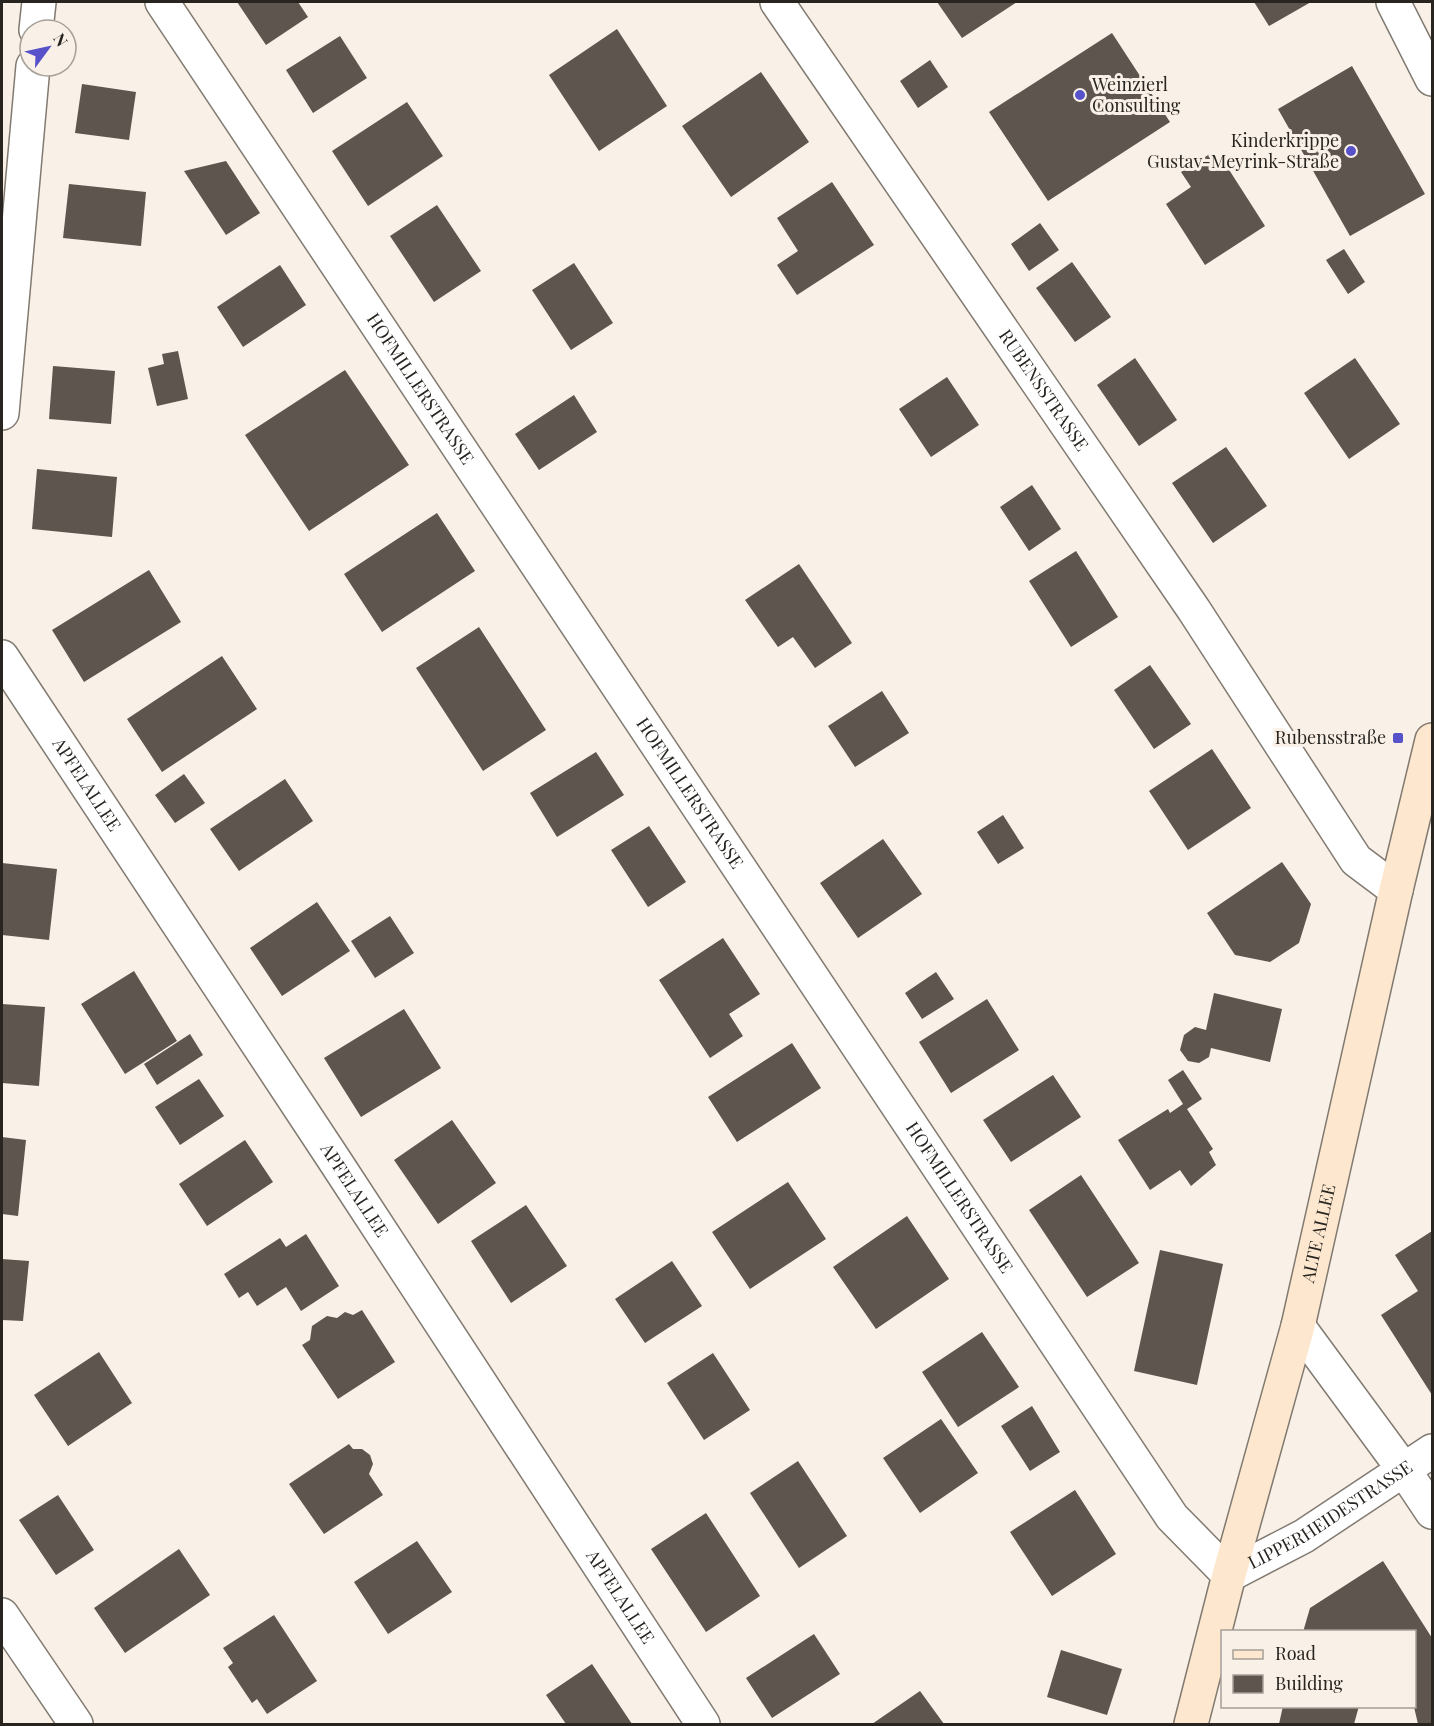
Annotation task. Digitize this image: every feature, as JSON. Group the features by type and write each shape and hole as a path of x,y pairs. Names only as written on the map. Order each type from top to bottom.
{"street":[{"path":"37,18 39,2"},
{"name":"HOFMILLERSTRASSE","path":"162,2 1172,1517 1229,1575"},
{"name":"RUBENSSTRASSE","path":"777,2 1194,610 1356,861 1395,890"},
{"path":"1393,2 1432,80"},
{"path":"2,413 32,78"},
{"name":"APFELALLEE","path":"2,657 335,1161 703,1725"},
{"name":"ALTE ALLEE","path":"1191,1725 1229,1575 1298,1326 1395,890 1432,740"},
{"path":"1298,1326 1404,1470 1432,1512"},
{"name":"LIPPERHEIDESTRASSE","path":"1229,1575 1304,1536 1432,1451"},
{"path":"2,1615 76,1725"}],"building":[{"path":"237,2 298,2 308,17 266,45"},
{"path":"937,2 1017,2 962,38"},
{"path":"1254,2 1311,2 1269,26"},
{"path":"617,29 667,106 599,151 549,75"},
{"path":"1112,33 1170,122 1048,201 989,112"},
{"path":"340,36 367,78 313,113 286,70"},
{"path":"930,60 948,87 918,108 900,81"},
{"name":"Kinderkrippe Gustav-Meyrink-Straße","path":"1352,66 1425,194 1350,236 1278,109"},
{"path":"761,72 809,142 731,197 682,126"},
{"path":"82,84 136,92 129,140 75,133"},
{"path":"407,102 443,156 368,206 332,151"},
{"path":"1213,152 1223,167 1226,165 1265,226 1205,265 1166,204 1191,187 1181,172"},
{"path":"226,161 260,213 226,235 184,171"},
{"path":"832,182 874,245 797,295 777,265 798,251 777,218"},
{"path":"69,184 146,192 141,246 63,238"},
{"path":"437,205 481,271 434,302 390,236"},
{"path":"1040,223 1059,250 1029,271 1011,244"},
{"path":"1344,249 1365,282 1348,294 1326,260"},
{"path":"1072,262 1111,317 1075,342 1036,288"},
{"path":"574,263 613,323 571,350 532,290"},
{"path":"280,265 306,305 243,347 217,307"},
{"path":"178,351 188,399 157,406 148,368 164,364 162,354"},
{"path":"1135,358 1177,420 1139,446 1097,385"},
{"path":"1355,358 1400,424 1349,459 1304,393"},
{"path":"53,366 115,371 111,424 49,419"},
{"path":"345,370 409,465 309,531 245,435"},
{"path":"947,377 979,425 931,457 899,409"},
{"path":"574,395 597,432 539,470 515,434"},
{"path":"1226,447 1267,506 1213,543 1172,483"},
{"path":"37,469 117,477 112,537 32,529"},
{"path":"1032,485 1061,529 1029,551 1000,507"},
{"path":"437,513 475,571 382,632 344,574"},
{"path":"1076,551 1118,617 1071,647 1029,581"},
{"path":"799,564 852,643 815,668 793,637 778,647 745,600"},
{"path":"149,570 181,622 84,682 52,630"},
{"path":"479,627 546,730 483,771 416,668"},
{"path":"222,656 257,709 162,772 127,719"},
{"path":"1150,665 1191,724 1154,749 1114,690"},
{"path":"882,691 909,733 855,767 828,726"},
{"path":"1212,749 1251,808 1188,850 1149,791"},
{"path":"596,752 624,795 557,837 530,793"},
{"path":"184,774 205,803 175,823 155,795"},
{"path":"285,779 313,821 239,871 210,829"},
{"path":"1003,815 1024,848 998,864 977,832"},
{"path":"649,826 686,882 648,907 611,850"},
{"path":"883,839 922,894 858,938 820,883"},
{"path":"1282,862 1311,904 1299,943 1270,962 1235,955 1207,913"},
{"path":"2,863 57,869 49,940 2,935"},
{"path":"317,902 350,951 282,996 250,948"},
{"path":"390,916 414,953 375,978 351,941"},
{"path":"723,938 760,994 729,1014 743,1036 710,1058 659,980"},
{"path":"134,971 177,1041 125,1074 81,1004"},
{"path":"936,972 954,999 922,1019 905,993"},
{"path":"1214,993 1282,1009 1270,1062 1211,1048 1209,1057 1199,1063 1188,1061 1180,1050 1184,1035 1195,1027 1206,1030"},
{"path":"987,999 1019,1050 951,1093 919,1042"},
{"path":"2,1004 45,1007 39,1086 2,1083"},
{"path":"404,1009 441,1068 361,1117 324,1058"},
{"path":"190,1034 203,1055 157,1085 144,1064"},
{"path":"792,1043 821,1088 737,1142 708,1097"},
{"path":"1183,1070 1202,1099 1187,1109 1213,1149 1209,1152 1216,1165 1191,1186 1180,1170 1150,1190 1118,1140 1168,1109 1170,1113 1183,1104 1168,1080"},
{"path":"1053,1075 1081,1117 1011,1162 983,1120"},
{"path":"199,1079 224,1116 180,1145 155,1107"},
{"path":"452,1120 496,1183 438,1224 394,1160"},
{"path":"2,1137 26,1140 18,1216 2,1214"},
{"path":"245,1140 273,1182 207,1226 179,1184"},
{"path":"1081,1175 1139,1263 1087,1297 1029,1210"},
{"path":"788,1182 826,1239 750,1289 712,1232"},
{"path":"526,1205 567,1266 511,1303 471,1241"},
{"path":"907,1216 949,1279 876,1329 833,1267"},
{"path":"1432,1231 1432,1395 1381,1315 1418,1291 1395,1255"},
{"path":"306,1234 339,1286 301,1311 286,1287 257,1306 248,1292 239,1298 224,1274 280,1238 286,1247"},
{"path":"1160,1250 1223,1264 1197,1385 1134,1371"},
{"path":"2,1259 29,1261 23,1321 2,1320"},
{"path":"672,1261 702,1306 645,1343 615,1299"},
{"path":"362,1310 395,1362 338,1399 302,1345 310,1340 312,1326 327,1316 337,1318 345,1312 353,1315"},
{"path":"982,1332 1019,1387 958,1427 922,1372"},
{"path":"99,1352 132,1403 68,1446 34,1395"},
{"path":"713,1353 750,1410 704,1440 667,1383"},
{"path":"1032,1406 1060,1452 1030,1471 1001,1426"},
{"path":"941,1419 978,1473 920,1513 883,1458"},
{"path":"349,1444 353,1449 362,1449 370,1455 373,1464 369,1474 383,1495 324,1534 289,1484"},
{"path":"798,1461 847,1536 799,1568 750,1493"},
{"path":"1075,1490 1116,1554 1052,1596 1010,1532"},
{"path":"58,1495 94,1550 56,1575 19,1520"},
{"path":"706,1513 760,1596 706,1632 651,1549"},
{"path":"417,1541 452,1592 388,1634 354,1582"},
{"path":"179,1549 210,1595 125,1653 94,1608"},
{"path":"1383,1561 1432,1638 1432,1724 1418,1724 1414,1708 1416,1630 1304,1630 1310,1608"},
{"path":"274,1615 317,1681 267,1714 257,1699 252,1703 228,1667 233,1663 223,1648"},
{"path":"814,1634 840,1674 772,1718 746,1678"},
{"path":"1061,1650 1122,1669 1107,1715 1047,1697"},
{"path":"592,1664 632,1724 566,1724 546,1695"},
{"path":"920,1691 944,1724 872,1724"},
{"path":"1283,1708 1358,1708 1354,1724 1279,1724"}],"place":[{"name":"Weinzierl Consulting","path":"1080,95"},
{"name":"Kinderkrippe Gustav-Meyrink-Straße","path":"1351,151"},
{"name":"Rubensstraße","path":"1398,738"}]}
